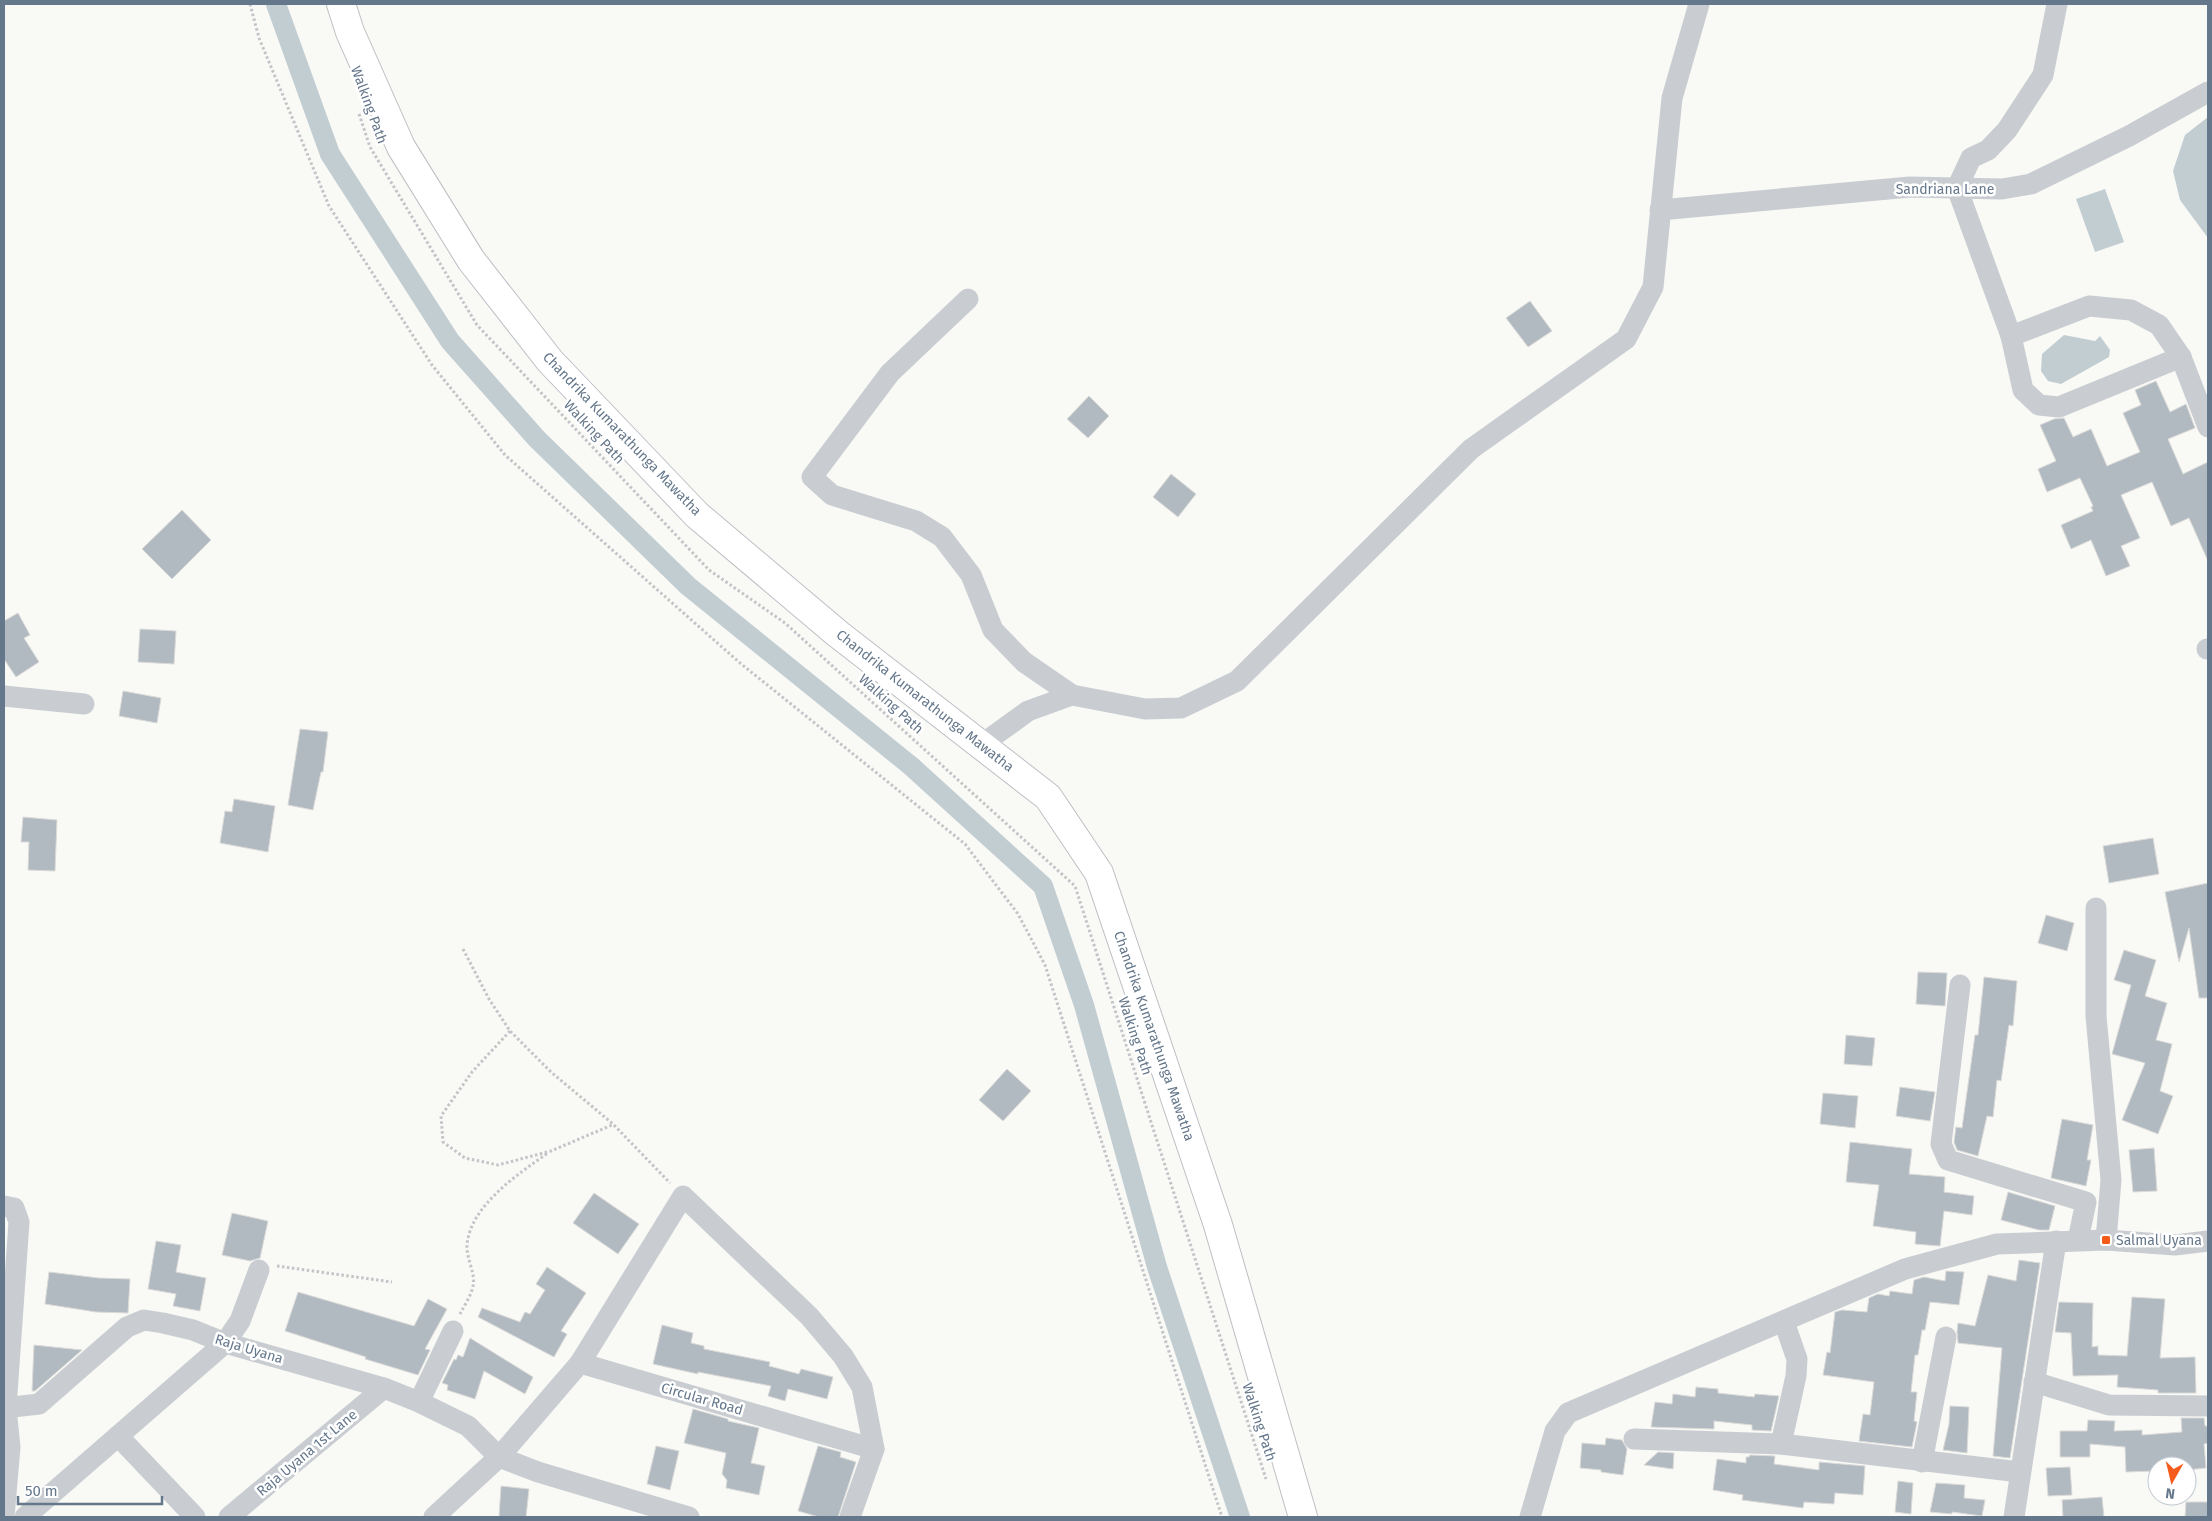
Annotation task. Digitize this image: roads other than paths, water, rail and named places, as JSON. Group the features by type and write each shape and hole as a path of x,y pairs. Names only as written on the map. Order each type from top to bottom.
{"main road":[{"name":"Chandrika Kumarathunga Mawatha","path":"341,4 350,32 401,147 471,260 550,360 698,515 838,634 1048,797 1099,873 1218,1225 1304,1517"}],"street":[{"path":"968,299 890,373 812,476 832,495 916,521 942,537 971,575 994,630 1024,662 1072,695 1145,709 1181,708 1237,681 1471,449 1626,339 1653,287 1672,98 1699,4"},
{"path":"2058,4 2043,75 2007,130 1988,150 1971,158 1956,188 2010,336 2023,390 2039,405 2059,407 2181,357"},
{"name":"Sandriana Lane","path":"1660,210 1910,187 2002,189 2031,184 2129,136 2208,92"},
{"path":"2010,336 2089,306 2131,310 2159,325 2181,357 2208,426"},
{"path":"980,745 1028,711 1072,695"},
{"path":"4,696 84,704"},
{"path":"2096,908 2096,1016 2111,1180 2106,1240"},
{"path":"1960,985 1941,1144 1948,1160 2086,1202 2078,1240"},
{"path":"434,1517 499,1457 580,1363 683,1196 809,1316 843,1356 862,1387 874,1449 850,1517"},
{"path":"4,1206 14,1208 19,1222 5,1408 10,1447 4,1517"},
{"path":"1530,1517 1556,1431 1568,1413 1904,1269 1997,1244 2106,1240 2175,1245 2208,1241"},
{"path":"2014,1517 2056,1241"},
{"path":"25,1517 225,1343 240,1321 259,1270"},
{"name":"Raja Uyana","path":"5,1408 38,1404 127,1327 144,1320 193,1330 225,1343 384,1388 420,1402 468,1426 499,1457"},
{"path":"1781,1444 1796,1376 1798,1358 1784,1322"},
{"path":"420,1402 453,1331"},
{"path":"1922,1462 1946,1337"},
{"name":"Circular Road","path":"580,1363 874,1449"},
{"path":"2034,1382 2109,1405 2208,1406"},
{"name":"Raja Uyana 1st Lane","path":"229,1517 384,1388"},
{"path":"118,1436 195,1517"},
{"path":"1634,1439 1781,1444 2020,1472"},
{"path":"499,1457 538,1472 689,1517"}],"waterway":[{"path":"276,4 330,154 450,341 537,439 688,586 911,766 1043,886 1084,1005 1157,1267 1240,1517"}],"place":[{"name":"Salmal Uyana","path":"2106,1240"}]}
